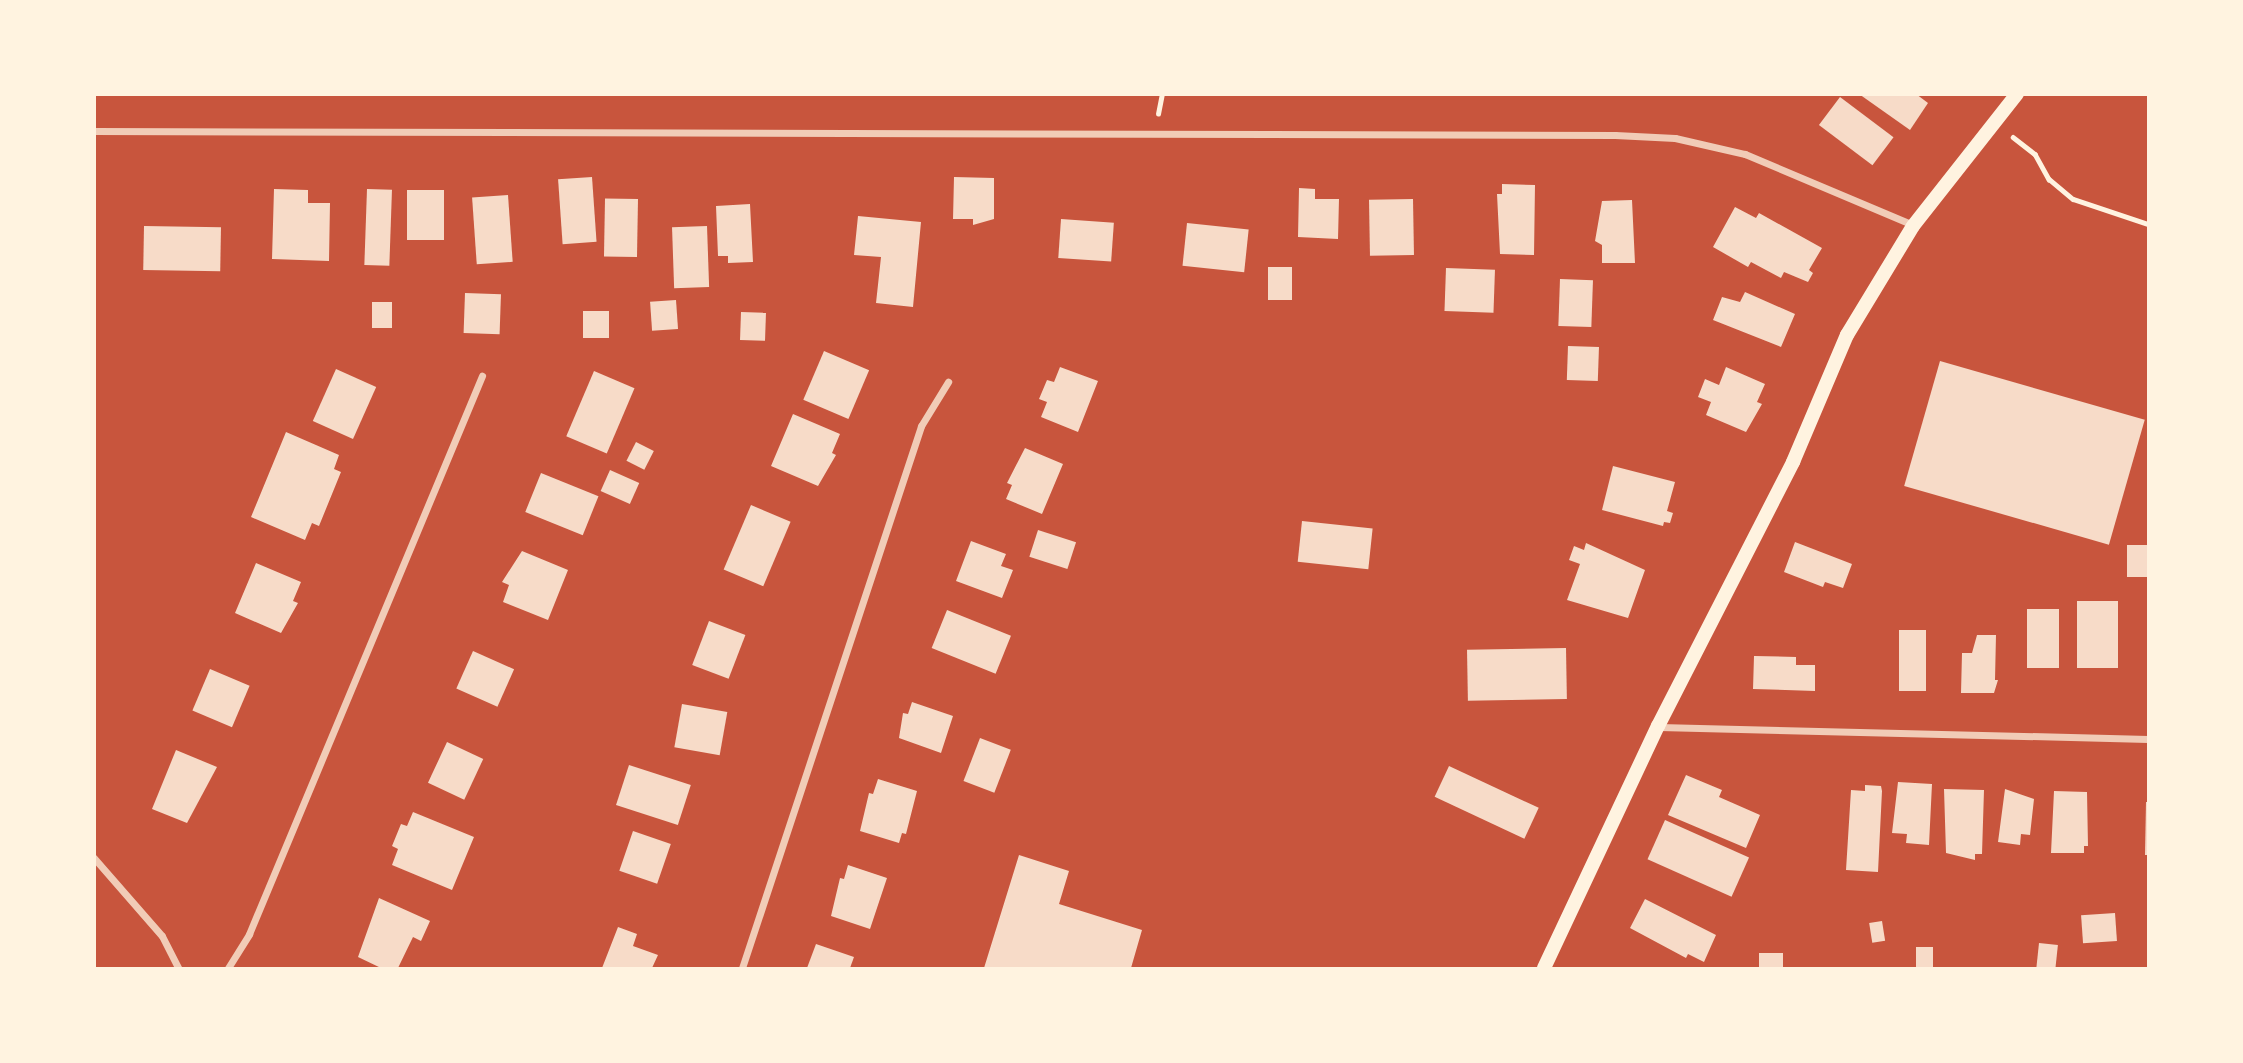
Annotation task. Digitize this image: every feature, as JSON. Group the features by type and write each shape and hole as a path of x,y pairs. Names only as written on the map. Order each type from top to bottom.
{"main road":[{"path":"1544,968 1658,726 1793,462 1847,335 1913,226 2017,94"}],"street":[{"path":"94,131 1615,135 1675,138 1745,154 1913,226"},
{"path":"228,968 249,934 482,376"},
{"path":"742,968 921,426 948,382"},
{"path":"1658,726 2148,739"},
{"path":"94,858 162,936 178,968"}],"path":[{"path":"1995,123 2035,154 2049,178 2073,199 2148,224"}],"building":[{"path":"1859,94 1916,94 1928,103 1910,130"},
{"path":"1840,97 1894,137 1872,165 1819,125"},
{"path":"592,177 597,242 563,244 558,179"},
{"path":"954,177 994,178 994,219 973,225 973,219 953,219"},
{"path":"1502,184 1535,185 1534,255 1500,254 1497,194 1502,194"},
{"path":"1299,188 1315,189 1315,199 1339,199 1338,239 1298,237"},
{"path":"274,189 308,190 308,203 330,203 329,261 272,259"},
{"path":"367,189 392,190 389,266 364,265"},
{"path":"407,190 444,190 444,240 407,240"},
{"path":"508,195 513,262 477,264 472,198"},
{"path":"605,198 638,199 637,257 604,256"},
{"path":"1413,199 1414,255 1370,256 1369,200"},
{"path":"1632,200 1635,263 1602,263 1602,245 1595,241 1602,201"},
{"path":"750,204 753,262 728,263 728,256 718,256 716,206"},
{"path":"1735,207 1756,218 1759,213 1822,248 1809,270 1813,273 1808,282 1784,272 1781,278 1751,262 1748,267 1713,247"},
{"path":"858,216 921,222 913,307 876,303 881,257 854,255"},
{"path":"1061,219 1114,223 1111,262 1058,258"},
{"path":"1187,223 1249,229 1244,272 1183,266"},
{"path":"144,226 221,227 220,271 143,270"},
{"path":"707,226 709,287 674,288 672,227"},
{"path":"1268,267 1292,267 1292,300 1268,300"},
{"path":"1446,268 1495,270 1493,313 1444,311"},
{"path":"1560,279 1593,280 1591,327 1558,326"},
{"path":"1745,292 1795,314 1781,347 1713,320 1722,297 1740,302"},
{"path":"465,293 501,294 500,334 464,333"},
{"path":"676,300 678,329 652,331 650,302"},
{"path":"372,302 392,302 392,328 372,328"},
{"path":"583,311 609,311 609,338 583,338"},
{"path":"741,312 766,313 765,341 740,340"},
{"path":"1568,346 1599,347 1598,381 1567,380"},
{"path":"824,351 869,370 848,419 803,400"},
{"path":"1940,361 2145,420 2109,545 1904,486"},
{"path":"1060,367 1098,381 1078,432 1041,417 1047,402 1039,399 1047,380 1054,382"},
{"path":"1726,367 1765,384 1757,402 1762,404 1746,432 1706,415 1711,402 1698,397 1705,379 1719,385"},
{"path":"336,369 376,387 353,439 313,421"},
{"path":"594,371 635,388 607,454 566,436"},
{"path":"793,414 840,434 832,453 836,455 818,486 771,466"},
{"path":"286,432 339,455 334,469 341,472 319,526 312,523 305,540 251,517"},
{"path":"636,442 654,451 644,470 626,461"},
{"path":"1025,448 1063,464 1042,514 1006,499 1012,485 1007,483"},
{"path":"1613,466 1675,482 1667,511 1673,513 1670,523 1664,522 1663,526 1602,510"},
{"path":"610,470 639,483 630,504 601,491"},
{"path":"541,473 598,496 583,535 525,512"},
{"path":"751,505 791,522 763,586 724,569"},
{"path":"1302,521 1373,528 1368,569 1298,562"},
{"path":"1038,530 1076,542 1067,569 1029,557"},
{"path":"971,541 1006,554 1001,566 1013,570 1002,598 956,581"},
{"path":"1795,542 1852,564 1843,588 1825,582 1823,587 1784,572"},
{"path":"1586,543 1645,570 1628,618 1567,600 1580,564 1569,560 1574,546 1584,550"},
{"path":"2127,545 2148,545 2148,577 2127,577"},
{"path":"522,551 568,570 548,620 503,602 509,585 502,582"},
{"path":"256,563 301,582 293,601 298,603 281,633 235,613"},
{"path":"2077,601 2118,601 2118,668 2077,668"},
{"path":"2027,609 2059,609 2059,668 2027,668"},
{"path":"947,610 1011,636 996,674 932,648"},
{"path":"709,621 745,635 729,679 692,665"},
{"path":"1899,630 1926,630 1926,691 1899,691"},
{"path":"1977,635 1996,635 1995,680 1998,680 1994,693 1961,693 1962,653 1972,653"},
{"path":"1566,648 1567,699 1468,701 1467,650"},
{"path":"473,651 514,669 497,707 456,688"},
{"path":"1754,656 1796,657 1796,665 1815,665 1815,691 1753,689"},
{"path":"210,669 250,686 232,727 192,710"},
{"path":"912,702 953,716 941,753 899,738 903,713 908,714"},
{"path":"682,704 727,712 720,755 674,747"},
{"path":"980,738 1011,750 994,793 964,781"},
{"path":"447,742 483,759 464,800 428,783"},
{"path":"176,750 217,767 187,823 152,809"},
{"path":"629,765 691,785 678,825 616,805"},
{"path":"1449,766 1539,808 1524,839 1435,797"},
{"path":"1686,775 1722,790 1719,797 1760,815 1746,848 1668,815"},
{"path":"878,779 917,791 906,834 902,833 899,843 860,831 869,793 873,794"},
{"path":"1898,782 1932,784 1929,845 1906,843 1907,834 1892,833"},
{"path":"1865,785 1881,786 1882,791 1878,872 1846,870 1851,790 1865,791"},
{"path":"1944,789 1984,790 1982,854 1975,854 1975,860 1946,853"},
{"path":"2005,789 2034,799 2030,835 2021,834 2020,845 1998,842"},
{"path":"2054,791 2087,792 2088,846 2084,846 2084,853 2051,853"},
{"path":"2148,802 2148,855 2145,855"},
{"path":"413,812 474,837 452,890 392,865 398,849 392,846 401,824 407,826"},
{"path":"1665,820 1749,857 1732,897 1648,859"},
{"path":"633,831 671,844 657,884 619,871"},
{"path":"1019,855 1069,871 1059,904 1142,930 1131,968 984,968"},
{"path":"848,865 887,878 870,929 831,916 840,878 844,879"},
{"path":"379,898 430,921 421,941 413,937 398,968 381,968 358,957"},
{"path":"1645,899 1716,935 1704,962 1688,954 1686,958 1630,928"},
{"path":"2115,913 2117,941 2083,943 2081,915"},
{"path":"1882,921 1885,941 1872,943 1869,923"},
{"path":"618,927 637,934 633,946 658,955 652,968 602,968"},
{"path":"2039,943 2058,945 2055,968 2036,968"},
{"path":"816,944 854,957 850,968 807,968"},
{"path":"1916,947 1933,947 1933,968 1916,968"},
{"path":"1759,953 1783,953 1783,968 1759,968"}]}
